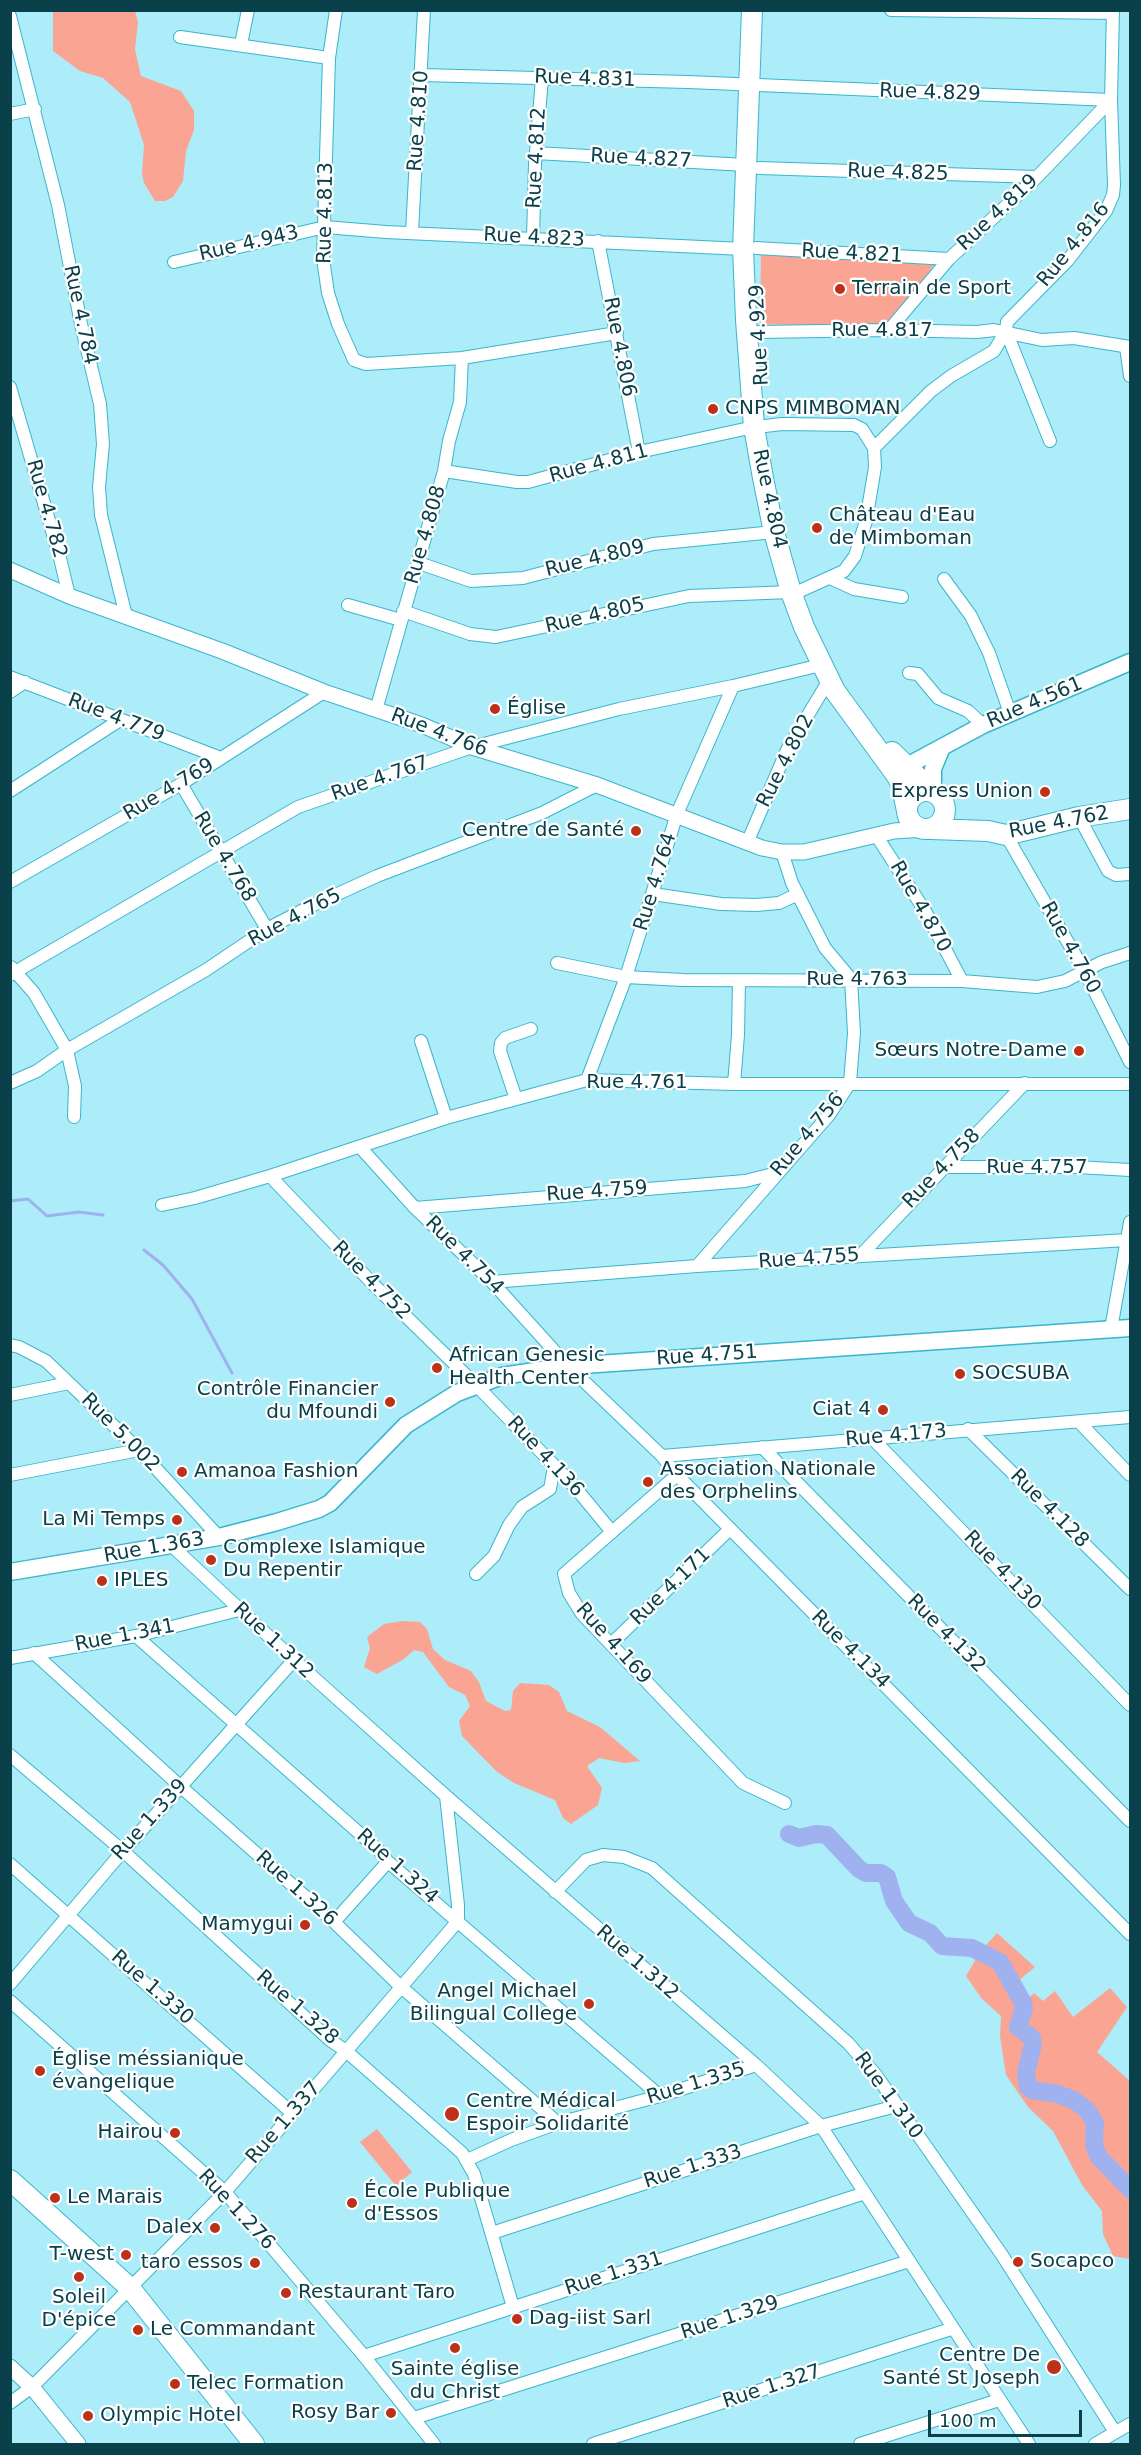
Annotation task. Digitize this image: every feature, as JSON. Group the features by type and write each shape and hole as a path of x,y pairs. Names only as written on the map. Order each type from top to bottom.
{"main road":[{"name":"Rue 4.804","path":"752,10 755,86 746,321 774,532 825,673 897,776 907,811"},
{"path":"755,86 763,10"},
{"name":"Rue 4.929","path":"749,249 758,332 759,427 781,513 796,591 822,646 848,694 869,726 905,767 938,797 997,833"},
{"name":"Rue 4.561","path":"905,767 983,724 1131,662"},
{"path":"938,797 927,791 911,799 907,811 914,825 928,829 943,818 933,769 942,747"},
{"name":"Rue 4.762","path":"928,829 997,833 1131,809"},
{"name":"Rue 4.751","path":"330,1503 406,1425 457,1393 522,1372 568,1366 1131,1328"},
{"name":"Rue 1.363","path":"10,1572 219,1537 304,1514 330,1503"},
{"path":"10,2180 130,2288 254,2445"}],"street":[{"path":"241,44 248,10"},
{"name":"Rue 4.813","path":"336,10 329,58 323,259 328,293 338,324 354,360 366,364 462,358 617,333"},
{"name":"Rue 4.810","path":"412,232 424,10"},
{"path":"891,10 1113,12"},
{"name":"Rue 4.816","path":"874,448 931,391 951,376 994,351 1006,331 1007,322 1068,260 1110,204 1114,185 1113,12"},
{"name":"Rue 4.784","path":"10,16 58,205 81,324 100,404 103,444 99,487 100,515 126,616"},
{"path":"180,37 329,58"},
{"name":"Rue 4.831","path":"422,75 755,86"},
{"name":"Rue 4.812","path":"533,238 542,78"},
{"name":"Rue 4.829","path":"755,86 1112,100"},
{"name":"Rue 4.819","path":"889,330 949,259 1037,177 1112,100"},
{"path":"10,114 35,109"},
{"name":"Rue 4.827","path":"536,153 752,167"},
{"name":"Rue 4.825","path":"752,167 1037,177"},
{"name":"Rue 4.823","path":"325,227 386,232 749,249"},
{"name":"Rue 4.943","path":"174,262 325,227"},
{"name":"Rue 4.806","path":"598,241 639,452"},
{"name":"Rue 4.821","path":"749,249 949,259"},
{"path":"1006,331 1050,441"},
{"name":"Rue 4.817","path":"758,332 1006,331 1042,340 1074,338 1129,347"},
{"path":"1129,347 1131,376"},
{"name":"Rue 4.808","path":"376,710 444,471 449,441 460,402 462,358"},
{"name":"Rue 4.782","path":"10,387 69,596"},
{"name":"Rue 4.811","path":"444,471 528,482 639,452 759,427 793,424 854,425 862,429 874,448"},
{"path":"796,591 844,571 855,556 866,521 875,467 874,448"},
{"name":"Rue 4.809","path":"419,563 471,581 523,578 653,544 774,532"},
{"name":"Rue 4.766","path":"10,570 69,596 324,692 422,725 472,747 597,785 677,814 747,843 782,852 824,849 907,829 928,829"},
{"path":"830,578 854,589 902,597"},
{"path":"944,579 971,616 989,653 1010,713"},
{"name":"Rue 4.805","path":"348,604 470,634 496,637 689,596 796,591"},
{"name":"Rue 4.767","path":"12,971 298,807 472,747 620,709 734,686 825,673"},
{"name":"Rue 4.802","path":"747,843 787,750 825,673"},
{"path":"909,673 918,674 938,698 968,711 983,724"},
{"name":"Rue 4.779","path":"10,677 221,758"},
{"path":"10,692 26,682"},
{"name":"Rue 4.764","path":"587,1080 626,977 677,814 734,686"},
{"name":"Rue 4.769","path":"10,882 181,784 324,692"},
{"path":"10,791 120,720"},
{"name":"Rue 4.768","path":"181,784 267,929"},
{"name":"Rue 4.765","path":"10,1083 37,1071 67,1050 206,970 267,929 309,907 377,876 542,813 597,785"},
{"name":"Rue 4.766","path":"876,835 895,823 907,811"},
{"path":"1079,817 1108,871 1116,875 1131,874"},
{"name":"Rue 4.760","path":"997,833 1085,972 1131,1062"},
{"name":"Rue 4.870","path":"876,835 925,911 962,981"},
{"path":"782,852 798,894 825,948 851,979"},
{"path":"653,894 721,904 756,905 779,903 798,894"},
{"name":"Rue 4.763","path":"557,963 626,977 739,981 851,979 962,981 1037,987 1065,981 1102,962 1131,953"},
{"path":"12,971 34,993 67,1050 75,1086 74,1117"},
{"name":"Rue 4.756","path":"696,1266 829,1115 850,1083 854,1033 851,979"},
{"path":"734,1084 739,981"},
{"path":"516,1099 500,1051 501,1043 505,1038 531,1029"},
{"path":"421,1041 446,1118"},
{"name":"Rue 4.761","path":"162,1205 270,1176 446,1118 587,1080 734,1084 1131,1084"},
{"name":"Rue 4.758","path":"860,1256 1025,1083"},
{"name":"Rue 4.754","path":"360,1147 415,1208 492,1282 568,1366"},
{"name":"Rue 4.757","path":"944,1167 1077,1167 1131,1170"},
{"name":"Rue 4.759","path":"415,1208 745,1181 777,1173"},
{"name":"Rue 4.752","path":"270,1176 366,1277 476,1385"},
{"path":"1111,1329 1131,1222"},
{"name":"Rue 4.755","path":"492,1282 696,1266 1127,1240"},
{"name":"Rue 5.002","path":"10,1345 33,1353 46,1361 139,1450 219,1537"},
{"name":"Rue 4.134","path":"568,1366 662,1456 677,1475 1131,1934"},
{"path":"10,1395 69,1383"},
{"name":"Rue 4.136","path":"476,1385 574,1486 612,1532"},
{"name":"Rue 4.173","path":"662,1456 1131,1417"},
{"path":"1079,1422 1131,1475"},
{"name":"Rue 4.128","path":"968,1429 1131,1589"},
{"name":"Rue 4.130","path":"872,1438 1131,1705"},
{"name":"Rue 4.132","path":"762,1447 1131,1821"},
{"path":"10,1475 139,1450"},
{"path":"476,1574 494,1556 509,1525 522,1507 550,1489 554,1467"},
{"name":"Rue 4.169","path":"677,1475 564,1574 569,1593 582,1614 743,1783 785,1803"},
{"name":"Rue 4.171","path":"611,1644 730,1529"},
{"name":"Rue 1.312","path":"171,1545 239,1610 446,1796 756,2065 821,2126 951,2329 1029,2445"},
{"name":"Rue 1.341","path":"10,1658 136,1636 239,1610"},
{"name":"Rue 1.324","path":"136,1636 384,1854 386,1860 660,2096"},
{"name":"Rue 1.326","path":"34,1653 334,1922 400,1986 558,2123"},
{"name":"Rue 1.339","path":"10,1984 123,1851 294,1660"},
{"name":"Rue 1.328","path":"10,1755 123,1851 330,2040 346,2051 456,2146 467,2160 492,2233 513,2307"},
{"path":"446,1796 458,1921"},
{"name":"Rue 1.310","path":"555,1892 586,1860 603,1855 624,1857 652,1868 848,2043 876,2075 1002,2255 1115,2432"},
{"path":"334,1922 386,1865 386,1860"},
{"name":"Rue 1.330","path":"10,1864 292,2113"},
{"name":"Rue 1.337","path":"10,2403 32,2387 225,2192 458,1921"},
{"name":"Rue 1.276","path":"10,2001 225,2192 364,2356 434,2445"},
{"name":"Rue 1.335","path":"467,2160 511,2140 558,2123 660,2096 756,2065"},
{"name":"Rue 1.333","path":"492,2233 821,2126 896,2106"},
{"name":"Rue 1.331","path":"364,2356 865,2193"},
{"name":"Rue 1.329","path":"414,2418 909,2261"},
{"name":"Rue 1.327","path":"593,2445 951,2329"},
{"path":"10,2367 32,2387 78,2445"},
{"path":"860,2445 999,2400"},
{"path":"1095,2445 1131,2424"}],"shaded area":[{"path":"53,11 135,11 138,22 135,49 141,76 181,91 194,111 194,130 186,151 183,181 173,197 165,201 155,201 144,183 142,174 144,145 130,102 103,78 80,71 53,51"},
{"path":"761,252 934,265 887,328 760,324"},
{"path":"403,1621 420,1622 427,1629 433,1649 445,1660 471,1671 479,1682 486,1701 505,1711 511,1710 513,1691 520,1683 549,1685 559,1692 567,1711 600,1727 640,1761 624,1763 599,1758 587,1766 602,1788 598,1805 571,1824 563,1818 555,1800 514,1783 496,1771 462,1736 459,1721 470,1706 465,1695 449,1687 423,1652 414,1650 404,1659 377,1674 364,1667 370,1648 367,1637 384,1624"},
{"path":"997,1933 1035,1967 1012,1986 1023,2003 1034,1993 1043,2001 1055,1991 1073,2017 1110,1988 1127,2007 1097,2052 1130,2081 1130,2259 1113,2256 1103,2234 1102,2211 1082,2185 1053,2131 1028,2107 1006,2075 1000,2036 1001,2016 982,1999 966,1976 980,1952"},
{"path":"377,2129 412,2172 396,2186 360,2142"}],"waterway":[{"path":"10,1201 28,1199 47,1216 79,1212 103,1215"},
{"path":"144,1250 163,1265 192,1299 232,1373"},
{"path":"789,1834 799,1838 816,1834 827,1835 859,1869 866,1873 881,1873 887,1877 894,1901 909,1923 930,1933 942,1946 972,1948 1000,1962 1023,2003 1024,2008 1018,2027 1032,2038 1033,2044 1026,2073 1028,2087 1074,2100 1088,2111 1095,2123 1094,2145 1098,2156 1130,2189"}],"place":[{"name":"Terrain de Sport","path":"840,289"},
{"name":"CNPS MIMBOMAN","path":"713,409"},
{"name":"Château d'Eau de Mimboman","path":"817,528"},
{"name":"Église","path":"495,709"},
{"name":"Express Union","path":"1045,792"},
{"name":"Centre de Santé","path":"636,831"},
{"name":"Sœurs Notre-Dame","path":"1079,1051"},
{"name":"African Genesic Health Center","path":"437,1368"},
{"name":"SOCSUBA","path":"960,1374"},
{"name":"Contrôle Financier du Mfoundi","path":"390,1402"},
{"name":"Ciat 4","path":"883,1410"},
{"name":"Amanoa Fashion","path":"182,1472"},
{"name":"Association Nationale des Orphelins","path":"648,1482"},
{"name":"La Mi Temps","path":"177,1520"},
{"name":"Complexe Islamique Du Repentir","path":"211,1560"},
{"name":"IPLES","path":"102,1581"},
{"name":"Mamygui","path":"305,1925"},
{"name":"Angel Michael Bilingual College","path":"589,2004"},
{"name":"Église méssianique évangelique","path":"40,2071"},
{"name":"Centre Médical Espoir Solidarité","path":"452,2114"},
{"name":"Hairou","path":"175,2133"},
{"name":"Le Marais","path":"55,2198"},
{"name":"École Publique d'Essos","path":"352,2203"},
{"name":"Dalex","path":"215,2228"},
{"name":"T-west","path":"126,2255"},
{"name":"Socapco","path":"1018,2262"},
{"name":"taro essos","path":"255,2263"},
{"name":"Soleil D'épice","path":"79,2277"},
{"name":"Restaurant Taro","path":"286,2293"},
{"name":"Dag-iist Sarl","path":"517,2319"},
{"name":"Le Commandant","path":"138,2330"},
{"name":"Sainte église du Christ","path":"455,2348"},
{"name":"Centre De Santé St Joseph","path":"1054,2367"},
{"name":"Telec Formation","path":"175,2384"},
{"name":"Rosy Bar","path":"391,2413"},
{"name":"Olympic Hotel","path":"88,2416"}]}
